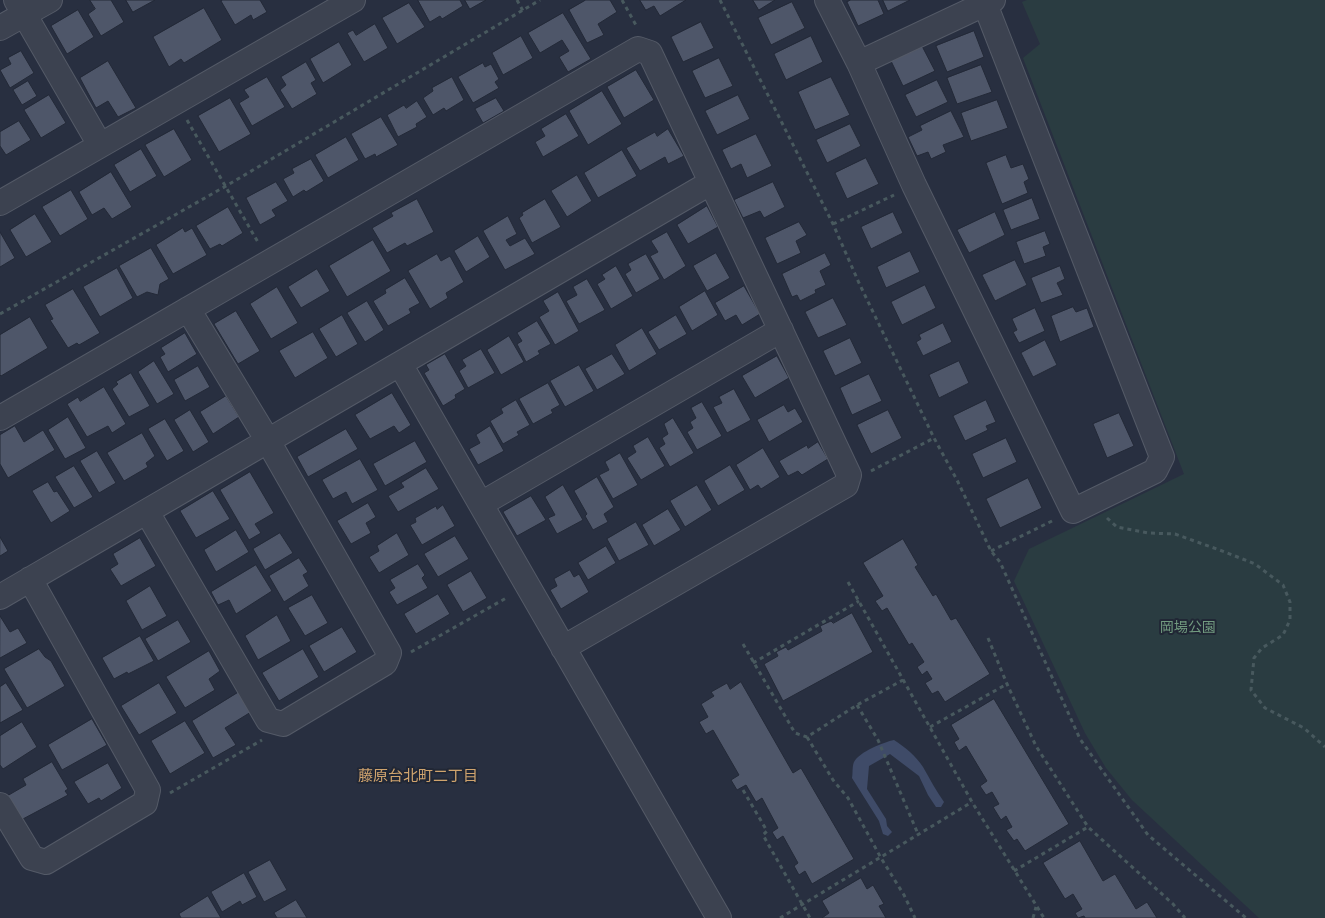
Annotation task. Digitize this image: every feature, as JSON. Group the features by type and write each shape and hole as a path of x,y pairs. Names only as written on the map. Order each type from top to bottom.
{"street":[{"path":"0,28 20,8 50,0"},
{"path":"0,203 353,0"},
{"path":"828,0 859,63 914,185 1073,511 1155,471 1162,457 989,2 859,63"},
{"path":"20,8 100,145"},
{"path":"0,418 638,49 650,53 849,475 846,484 562,648"},
{"path":"0,597 710,182"},
{"path":"147,512 268,720 283,724 385,663 389,653 268,441 188,309"},
{"path":"481,504 781,330"},
{"path":"400,364 719,918"},
{"path":"0,805 32,858 46,862 146,803 148,790 30,580"}],"path":[{"path":"517,0 523,11"},
{"path":"0,314 226,186 540,0"},
{"path":"622,0 631,16"},
{"path":"720,0 833,224 859,283 934,438 957,480 991,551 1000,562 1080,739 1148,835 1246,918"},
{"path":"176,102 268,262"},
{"path":"833,224 901,191"},
{"path":"846,484 934,438"},
{"path":"1096,501 1106,518 1117,528 1175,534 1255,564 1283,586 1290,602 1290,620 1283,634 1262,648 1254,658 1251,690 1265,708 1304,728 1325,747"},
{"path":"991,551 1073,511"},
{"path":"848,582 972,802 1044,918"},
{"path":"387,657 404,656 528,586"},
{"path":"753,663 859,602"},
{"path":"988,638 1036,746 1088,828 1173,904 1185,918"},
{"path":"743,644 795,733 807,737 833,780 848,798 904,895 915,918"},
{"path":"807,737 856,705 903,680"},
{"path":"930,727 1007,684"},
{"path":"856,705 878,740 918,834"},
{"path":"147,795 165,796 267,737 276,722"},
{"path":"743,790 767,831 764,835 810,918"},
{"path":"780,918 972,802"},
{"path":"1014,871 1088,828"},
{"path":"1033,918 1037,907"}],"green space":[{"name":"岡場公園","path":"1027,0 1325,0 1325,918 1259,918 1132,800 1106,768 1085,733 1014,581 1029,549 1184,474 1023,58 1040,44 1022,2"}],"water":[{"path":"894,740 910,752 920,763 944,802 941,807 936,807 919,776 890,754 869,766 867,789 892,832 888,836 883,834 879,821 852,778 853,764 857,758 872,748"}],"building":[{"path":"90,0 111,0 124,22 101,36 88,14 95,9"},
{"path":"126,0 155,0 133,12"},
{"path":"260,0 267,12 253,20 251,15 235,25 221,1"},
{"path":"418,0 460,0 463,6 442,19 440,16 430,22"},
{"path":"465,0 486,0 470,9"},
{"path":"586,0 610,0 617,12 598,24 604,35 587,43 569,10"},
{"path":"640,0 686,0 660,16 654,6 646,10"},
{"path":"753,0 775,0 759,10"},
{"path":"851,0 878,0 884,14 858,26 847,2"},
{"path":"883,0 910,0 888,11"},
{"path":"792,2 805,28 771,45 758,18"},
{"path":"409,3 425,27 397,44 382,18"},
{"path":"204,8 222,40 184,63 181,59 169,67 153,37"},
{"path":"78,10 94,37 67,54 51,26"},
{"path":"563,13 591,59 568,72 559,57 569,51 562,40 540,53 528,33"},
{"path":"701,22 714,48 683,62 671,37"},
{"path":"375,24 388,48 364,62 347,33 353,30 356,35"},
{"path":"974,31 984,57 947,72 936,46"},
{"path":"521,36 533,58 503,75 492,53"},
{"path":"811,36 823,62 786,80 774,54"},
{"path":"339,42 352,65 323,83 310,59"},
{"path":"922,46 935,71 903,86 891,61"},
{"path":"21,51 34,73 10,88 0,70 11,64 8,58"},
{"path":"719,58 733,86 705,98 692,71"},
{"path":"108,61 136,108 118,117 108,101 96,108 80,78"},
{"path":"306,62 316,80 311,83 317,94 292,109 280,90 286,85 281,77"},
{"path":"483,63 485,67 491,64 499,79 495,82 499,88 473,103 458,77"},
{"path":"981,65 992,92 957,104 947,78"},
{"path":"636,70 654,100 624,118 607,87"},
{"path":"267,77 285,107 252,126 239,103 249,97 244,90"},
{"path":"452,77 464,100 446,111 444,108 433,115 423,98 433,91 432,88"},
{"path":"831,77 850,115 815,130 798,92"},
{"path":"937,80 948,102 916,117 905,95"},
{"path":"28,81 37,96 22,105 13,90"},
{"path":"602,91 622,124 588,145 569,111"},
{"path":"49,95 66,123 41,138 24,110"},
{"path":"738,95 750,119 717,135 705,111"},
{"path":"230,98 251,134 219,152 198,116"},
{"path":"496,98 504,111 483,123 475,109"},
{"path":"997,100 1008,128 971,141 961,113"},
{"path":"417,101 427,117 416,124 417,127 398,137 387,115 404,105 406,108"},
{"path":"951,111 964,137 943,145 946,152 931,159 928,152 917,156 908,137 922,130 920,126"},
{"path":"566,114 579,136 543,157 535,142 545,136 541,129"},
{"path":"381,117 398,145 376,157 375,154 365,159 351,134"},
{"path":"19,121 31,140 6,155 0,146 0,132"},
{"path":"850,124 861,146 827,163 816,140"},
{"path":"174,129 192,160 164,177 145,145"},
{"path":"668,129 684,156 668,164 665,157 640,171 626,148 655,132 657,136"},
{"path":"756,134 772,166 747,178 741,164 731,169 722,150"},
{"path":"346,137 359,160 328,178 315,155"},
{"path":"141,149 157,176 130,192 114,165"},
{"path":"622,150 637,176 598,198 584,173"},
{"path":"1006,155 1011,168 1023,164 1029,179 1024,182 1028,193 1002,204 986,163"},
{"path":"866,158 879,184 847,199 835,173"},
{"path":"311,159 324,181 306,192 304,190 293,197 283,179 294,173 292,169"},
{"path":"111,172 132,207 112,219 104,208 92,215 79,192"},
{"path":"577,175 592,201 567,217 551,191"},
{"path":"276,182 288,201 272,210 276,216 260,225 246,198"},
{"path":"773,182 785,207 764,218 760,211 743,218 734,200"},
{"path":"71,190 88,219 60,236 42,207"},
{"path":"1032,198 1040,219 1011,230 1003,210"},
{"path":"417,199 434,232 407,246 405,243 387,253 372,228 393,216 391,213"},
{"path":"545,199 561,227 532,243 519,218 523,215 522,213"},
{"path":"707,206 718,227 688,244 677,225"},
{"path":"228,207 243,233 222,246 220,244 210,249 196,226"},
{"path":"893,212 903,233 871,249 861,227"},
{"path":"995,212 1005,235 969,253 957,230"},
{"path":"35,214 52,242 26,257 10,230"},
{"path":"508,216 517,234 506,240 510,246 525,238 535,254 505,270 483,231"},
{"path":"799,222 807,235 796,241 801,253 777,264 765,238"},
{"path":"183,228 185,232 192,228 207,255 173,274 156,245"},
{"path":"1045,231 1050,244 1043,247 1046,256 1024,264 1016,242"},
{"path":"0,232 15,258 0,267"},
{"path":"667,232 686,266 664,280 650,256 658,252 651,241"},
{"path":"478,236 490,257 466,272 454,251"},
{"path":"373,240 391,271 347,297 329,266"},
{"path":"151,248 169,279 160,284 158,295 147,292 137,297 119,266"},
{"path":"910,251 920,272 886,288 877,267"},
{"path":"716,253 730,278 707,291 693,266"},
{"path":"825,253 831,265 820,271 826,285 815,290 816,293 800,301 797,295 792,297 782,274"},
{"path":"437,254 441,261 450,256 464,282 446,293 448,298 430,309 408,271"},
{"path":"646,254 660,279 636,293 625,274 631,270 628,264"},
{"path":"1015,260 1027,285 995,301 982,275"},
{"path":"616,266 633,296 611,309 597,284 605,279 602,275"},
{"path":"1060,266 1065,279 1057,283 1063,295 1041,303 1031,278"},
{"path":"117,268 133,298 100,317 83,287"},
{"path":"317,269 330,291 301,308 288,287"},
{"path":"405,278 420,303 409,309 411,313 388,326 373,301 386,293 385,290"},
{"path":"587,279 605,310 579,324 566,301 577,295 573,287"},
{"path":"925,285 936,308 902,325 891,302"},
{"path":"744,286 760,314 742,325 736,315 725,321 715,303"},
{"path":"277,287 298,323 271,339 250,304"},
{"path":"73,289 100,333 79,345 77,343 68,348 50,320 53,319 45,305"},
{"path":"705,291 718,315 692,331 679,307"},
{"path":"558,292 579,331 555,345 539,317 549,311 543,301"},
{"path":"833,298 847,325 818,338 805,312"},
{"path":"367,301 384,330 365,342 347,313"},
{"path":"1073,307 1076,312 1087,308 1094,327 1060,342 1051,316"},
{"path":"1035,308 1045,331 1019,343 1013,332 1017,330 1012,319"},
{"path":"236,311 260,351 238,364 214,324"},
{"path":"342,315 358,344 336,357 319,329"},
{"path":"676,315 687,334 659,350 648,332"},
{"path":"30,317 48,348 1,376 0,335"},
{"path":"537,321 551,344 538,351 540,354 526,362 517,344 522,341 517,333"},
{"path":"943,323 952,342 923,356 916,342 921,339 919,335"},
{"path":"642,328 657,354 629,371 615,345"},
{"path":"313,332 328,358 295,378 279,351"},
{"path":"185,333 197,354 168,372 160,357 165,354 161,348"},
{"path":"509,336 524,362 501,375 487,350"},
{"path":"850,338 862,363 835,376 823,351"},
{"path":"1045,340 1057,365 1033,377 1021,353"},
{"path":"481,349 495,373 468,388 459,371 466,366 462,360"},
{"path":"445,354 465,389 455,395 456,398 443,406 424,373 429,370 426,365"},
{"path":"612,354 625,374 597,390 585,369"},
{"path":"777,356 789,378 755,398 742,376"},
{"path":"154,361 174,394 157,404 138,372"},
{"path":"959,361 969,383 939,398 929,375"},
{"path":"579,365 594,391 565,407 550,381"},
{"path":"198,366 210,387 185,401 174,380"},
{"path":"131,373 150,406 129,417 112,389 118,384 116,382"},
{"path":"869,374 882,401 852,415 840,388"},
{"path":"548,383 560,405 551,410 553,413 533,424 519,399"},
{"path":"104,387 126,424 112,433 108,426 87,437 67,404 78,397 80,401"},
{"path":"734,389 751,420 727,433 713,407 722,403 719,397"},
{"path":"392,393 411,425 399,433 394,426 370,439 355,415"},
{"path":"226,396 239,417 213,434 200,412"},
{"path":"516,400 530,425 517,432 519,435 503,444 490,421 503,413 501,409"},
{"path":"986,400 996,422 986,426 988,430 965,441 953,416"},
{"path":"702,402 722,436 697,450 687,432 693,428 690,422 696,418 691,408"},
{"path":"784,405 788,412 795,408 803,422 769,442 757,420"},
{"path":"190,410 209,442 193,452 174,420"},
{"path":"888,410 902,438 871,454 857,425"},
{"path":"1119,413 1134,446 1107,458 1093,424"},
{"path":"68,417 86,448 65,459 48,430"},
{"path":"673,418 694,453 670,467 659,448 665,444 662,438 668,434 664,424"},
{"path":"165,419 184,451 167,461 148,429"},
{"path":"15,426 24,442 43,430 55,450 8,478 0,464 0,435"},
{"path":"490,426 504,451 478,465 469,449 480,443 476,435"},
{"path":"346,429 358,449 308,477 297,457"},
{"path":"142,433 155,456 146,463 148,467 124,481 107,453"},
{"path":"648,437 665,466 641,480 627,458 636,452 633,446"},
{"path":"1006,438 1017,462 983,478 972,454"},
{"path":"415,441 427,462 385,486 373,464"},
{"path":"818,442 828,459 802,475 798,471 788,476 779,461 807,445 808,448"},
{"path":"763,448 780,477 761,489 758,485 750,490 736,465"},
{"path":"97,451 116,483 99,493 80,461"},
{"path":"620,453 638,485 613,499 599,475 609,470 605,462"},
{"path":"360,459 378,490 352,504 346,492 333,499 322,480"},
{"path":"730,465 745,490 718,506 704,481"},
{"path":"74,466 93,497 74,508 55,477"},
{"path":"426,468 439,489 398,512 388,496 404,487 401,483"},
{"path":"250,472 274,513 255,524 261,533 249,540 220,490"},
{"path":"597,477 614,507 604,514 608,522 593,530 585,516 587,514 574,491"},
{"path":"1028,478 1042,508 1000,528 986,499"},
{"path":"48,482 54,492 57,491 70,511 51,523 32,491"},
{"path":"563,485 583,520 557,534 548,518 555,515 545,497"},
{"path":"697,485 712,510 685,527 670,501"},
{"path":"213,491 230,519 196,538 180,511"},
{"path":"531,496 546,520 517,536 503,512"},
{"path":"368,503 376,517 366,523 371,533 351,544 337,521"},
{"path":"443,505 455,526 422,545 410,525 416,522 415,518 436,506 437,509"},
{"path":"668,509 681,530 654,546 642,525"},
{"path":"636,522 649,545 619,561 607,539"},
{"path":"236,530 249,552 216,572 204,550"},
{"path":"280,533 293,553 265,570 253,549"},
{"path":"397,533 409,555 379,573 369,557 379,551 377,546"},
{"path":"455,536 469,559 438,577 424,554"},
{"path":"0,537 8,551 0,556"},
{"path":"140,538 156,566 121,586 110,569 118,564 113,554"},
{"path":"903,539 918,565 915,567 933,596 936,594 951,620 956,618 990,674 945,702 938,691 932,694 925,683 932,679 927,671 922,675 917,667 924,662 912,643 909,645 887,608 882,611 875,601 883,596 863,563"},
{"path":"606,546 616,563 588,580 578,563"},
{"path":"299,558 308,572 303,575 309,586 284,602 269,576"},
{"path":"418,564 425,575 422,578 428,588 397,605 389,592 395,588 390,580"},
{"path":"256,565 272,591 236,614 229,600 218,605 211,592"},
{"path":"570,570 574,577 579,574 589,592 561,609 550,590 557,586 554,579"},
{"path":"471,571 487,598 463,612 447,585"},
{"path":"150,586 167,616 142,630 126,601"},
{"path":"438,594 450,614 416,634 404,614"},
{"path":"312,595 328,623 305,636 288,608"},
{"path":"852,613 873,652 783,701 764,664 778,656 776,652 786,647 788,650 822,631 820,626 831,621 833,623"},
{"path":"277,615 291,641 258,660 245,636"},
{"path":"0,616 10,632 18,628 27,643 0,658"},
{"path":"178,620 191,642 158,661 145,639"},
{"path":"342,627 357,652 324,672 309,646"},
{"path":"140,636 154,661 114,679 102,658"},
{"path":"39,649 51,661 65,686 27,708 4,669"},
{"path":"303,649 319,677 279,701 262,673"},
{"path":"209,651 220,671 209,679 215,690 185,708 166,677"},
{"path":"741,682 793,773 801,768 854,859 812,884 805,871 799,875 794,866 798,863 783,836 777,840 772,832 778,828 762,798 756,802 746,785 737,790 731,780 739,775 713,730 706,734 699,722 708,717 701,704 714,696 711,692 727,683 730,689"},
{"path":"6,683 23,710 0,723 0,687"},
{"path":"159,683 177,713 139,735 121,706"},
{"path":"239,692 251,712 225,728 236,745 213,758 192,721"},
{"path":"994,699 1069,824 1025,851 1017,839 1014,841 1006,830 1012,827 1006,816 1001,820 993,807 999,804 992,792 986,795 980,786 987,781 966,746 959,751 954,742 959,739 951,725"},
{"path":"92,719 107,745 62,770 48,745"},
{"path":"185,721 205,753 170,774 151,741"},
{"path":"22,722 37,747 3,769 0,765 0,736"},
{"path":"52,762 68,789 65,791 68,795 21,820 7,796 26,785 23,779"},
{"path":"108,763 122,788 101,801 99,798 88,804 74,782"},
{"path":"1080,841 1103,881 1115,874 1136,909 1147,902 1157,918 1085,918 1084,916 1078,918 1075,913 1082,909 1073,894 1065,899 1043,863"},
{"path":"270,860 287,890 264,902 248,872"},
{"path":"244,873 257,897 242,905 240,901 222,912 211,892"},
{"path":"861,878 867,889 873,885 884,904 879,906 886,918 822,918 829,913 822,901"},
{"path":"208,896 221,918 181,918 179,914"},
{"path":"296,900 307,918 277,918 274,913"}],"district":[{"name":"藤原台北町二丁目","path":"418,777"}]}
